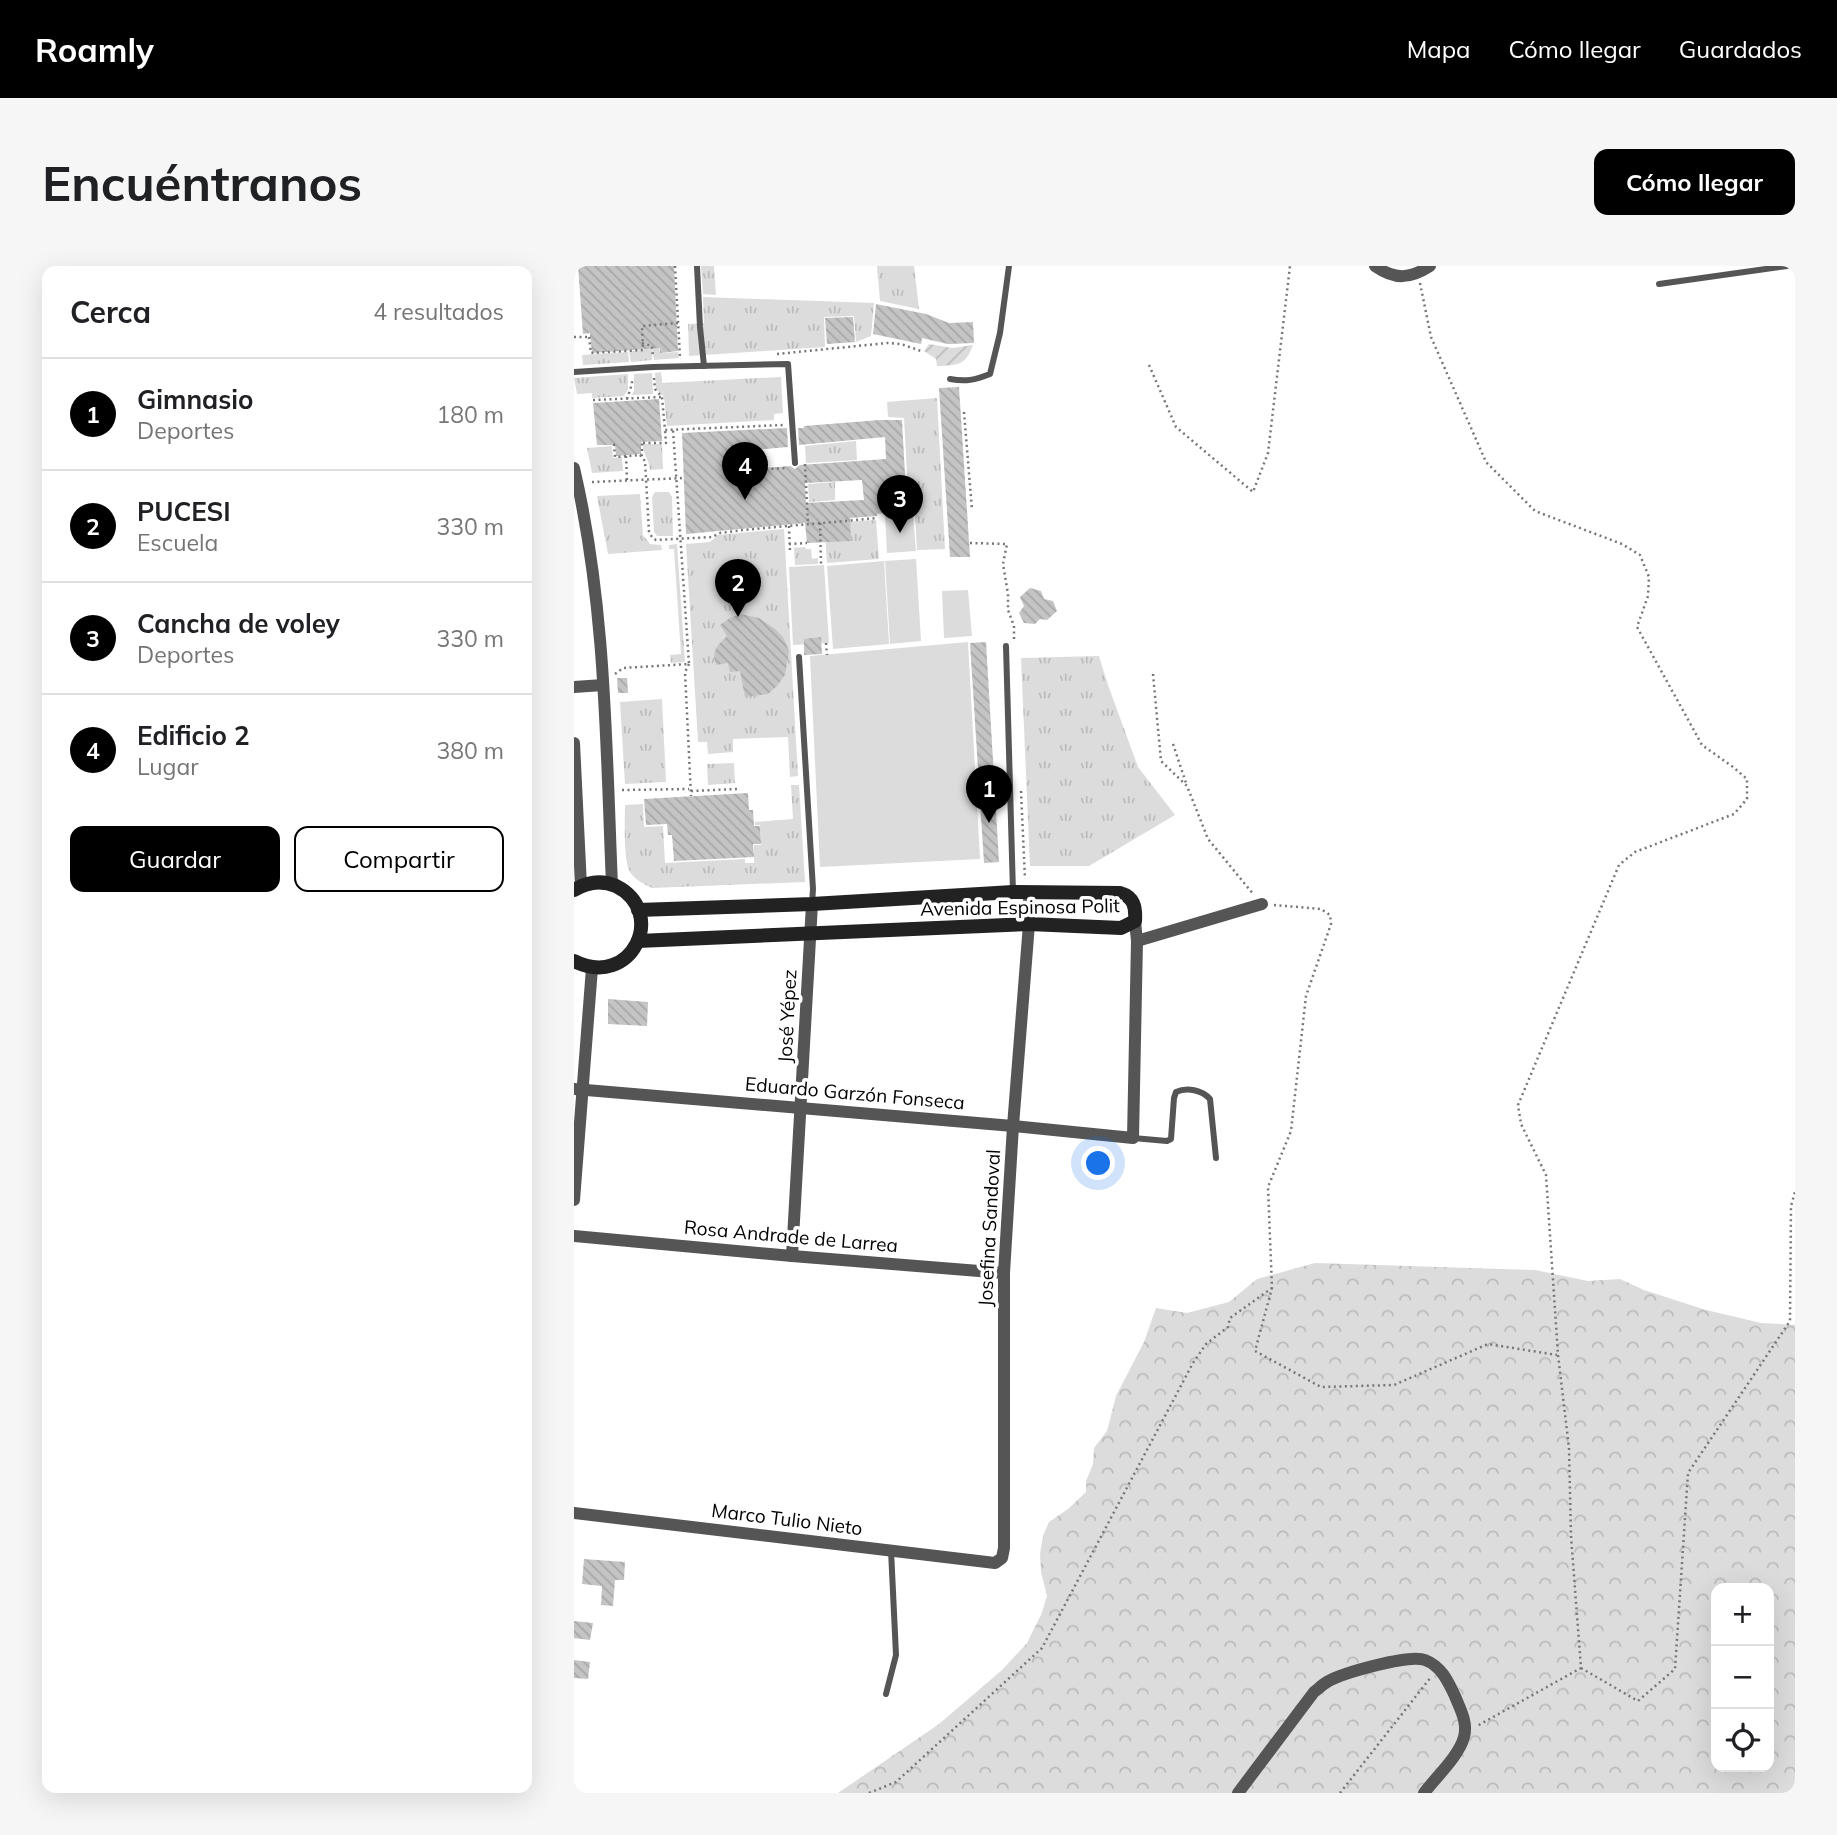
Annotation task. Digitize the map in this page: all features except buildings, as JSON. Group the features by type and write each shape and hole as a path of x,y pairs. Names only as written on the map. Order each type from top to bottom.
{"street":[{"path":"1375,266 1387,274 1404,277 1419,274 1430,266"},
{"path":"574,468 592,568 599,626 612,884"},
{"path":"574,687 603,685"},
{"path":"574,743 578,888 592,883 612,884 632,899 641,920 638,941 632,952 622,961 611,966 592,968 574,961"},
{"name":"Avenida Espinosa Polit","path":"638,910 812,904 1013,892 1120,893 1133,901 1136,910 1135,921 1121,928 1029,924 638,941"},
{"name":"Josefina Sandoval","path":"995,1563 1002,1558 1004,1548 1004,1273 1029,892"},
{"name":"José Yépez","path":"792,1256 812,904"},
{"path":"1137,941 1262,904"},
{"path":"1133,1138 1137,941 1135,921"},
{"path":"574,1200 579,1090 592,968"},
{"name":"Eduardo Garzón Fonseca","path":"579,1090 1133,1138"},
{"name":"Rosa Andrade de Larrea","path":"574,1236 1004,1273"},
{"name":"Marco Tulio Nieto","path":"574,1513 995,1563"},
{"path":"1238,1793 1314,1692 1325,1683 1404,1659 1423,1659 1438,1668 1448,1681 1464,1717 1465,1733 1461,1746 1424,1793"}],"lane":[{"path":"697,266 704,366"},
{"path":"950,379 966,382 990,374 1000,333 1009,266"},
{"path":"1659,284 1787,266"},
{"path":"574,372 788,364 793,466"},
{"path":"1006,646 1013,892"},
{"path":"799,657 812,904"},
{"path":"1133,1138 1167,1141 1171,1139 1176,1092 1182,1089 1193,1090 1206,1094 1210,1099 1216,1158"},
{"path":"886,1694 896,1655 891,1550"}],"path":[{"path":"675,266 681,360"},
{"path":"1149,365 1176,427 1253,492 1268,453 1290,266"},
{"path":"1419,274 1431,337 1486,462 1535,510 1622,544 1640,555 1649,578 1648,596 1637,627 1702,745 1747,779 1747,799 1734,814 1635,852 1619,865 1518,1105 1521,1124 1546,1175 1558,1355 1569,1448 1571,1536 1581,1668"},
{"path":"574,337 590,337 591,354 643,350 642,326 678,323"},
{"path":"640,455 642,456 641,443 666,443 662,397 655,389 652,346 643,343"},
{"path":"627,399 632,384 631,373"},
{"path":"593,400 662,397"},
{"path":"964,412 972,510"},
{"path":"664,430 775,425"},
{"path":"673,430 689,664 685,672 691,796"},
{"path":"615,445 615,457 640,455"},
{"path":"640,455 645,461 649,532 656,540 712,537 720,533 877,518"},
{"path":"626,456 627,481"},
{"path":"766,469 793,466"},
{"path":"592,482 684,478"},
{"path":"820,523 821,565"},
{"path":"789,526 790,552"},
{"path":"789,544 807,543"},
{"path":"826,643 827,655"},
{"path":"615,674 622,668 689,664"},
{"path":"1153,674 1161,761 1187,786"},
{"path":"1172,744 1208,839 1262,904 1321,909 1329,915 1331,924 1306,996 1291,1131 1268,1187 1272,1288 1255,1351 1321,1387 1394,1385 1488,1344 1558,1355"},
{"path":"622,790 737,789"},
{"path":"1581,1668 1638,1701 1675,1669 1688,1473 1790,1321 1791,1206 1795,1192"},
{"path":"869,1793 896,1782 1042,1648 1193,1363 1206,1345 1227,1327 1230,1318 1272,1288"},
{"path":"1340,1793 1438,1668"},
{"path":"1465,1733 1581,1668"}],"green space":[{"path":"701,266 714,266 716,295 703,294"},
{"path":"877,266 914,266 919,309 880,301"},
{"path":"703,297 874,303 871,336 856,342 854,316 824,317 825,347 689,356 688,324 704,323"},
{"path":"659,339 660,353 678,352 679,358 654,360 652,348 652,360 631,362 629,351 644,350 644,343"},
{"path":"929,344 952,348 973,345 965,360 953,365 937,366 936,359 924,351"},
{"path":"628,352 629,362 583,365 582,355"},
{"path":"661,372 662,383 781,377 783,413 774,414 774,420 667,426 664,397 656,389 655,373"},
{"path":"652,373 653,394 632,395 634,374"},
{"path":"628,374 628,389 624,396 592,398 592,393 577,394 574,378"},
{"path":"937,398 945,549 917,550 915,513 909,512 904,418 888,417 887,402"},
{"path":"856,441 857,460 806,463 805,446"},
{"path":"643,444 662,444 663,469 650,470"},
{"path":"612,446 613,458 622,457 623,471 592,473 587,448"},
{"path":"835,482 835,500 809,502 808,484"},
{"path":"655,492 669,492 672,497 673,536 657,536 654,532 652,497"},
{"path":"640,494 643,535 650,544 661,545 662,550 608,554 597,496"},
{"path":"913,514 916,551 887,553 885,515"},
{"path":"876,520 879,559 827,563 824,523"},
{"path":"784,529 798,776 790,777 788,737 733,739 733,752 708,754 707,742 698,742 686,544 710,542 718,535"},
{"path":"677,544 685,662 671,663 670,655 681,654 674,549 669,549 669,545"},
{"path":"794,548 811,549 812,559 818,558 818,564 795,565"},
{"path":"729,557 750,557 752,597 731,598"},
{"path":"721,558 724,599 703,600 700,559"},
{"path":"916,559 921,641 890,644 885,561"},
{"path":"884,561 889,644 833,649 827,566"},
{"path":"824,565 829,643 793,645 789,567"},
{"path":"968,590 972,636 944,638 942,591"},
{"path":"968,642 980,859 820,867 810,656"},
{"path":"1099,656 1138,767 1175,815 1089,866 1030,866 1021,658"},
{"path":"662,699 666,782 625,784 620,702"},
{"path":"734,763 735,783 708,785 707,764"},
{"path":"791,785 799,785 805,882 652,888 637,880 630,872 625,850 625,805 643,804 644,827 663,826 665,863 745,859 745,863 754,863 754,845 761,845 760,825 755,825 755,822 793,819"},
{"path":"1315,1263 1535,1270 1588,1281 1620,1279 1644,1290 1706,1310 1761,1323 1795,1325 1795,1793 838,1793 939,1724 1002,1670 1027,1643 1047,1596 1041,1572 1043,1536 1049,1522 1086,1492 1094,1448 1107,1431 1116,1396 1144,1342 1156,1308 1187,1313 1229,1302 1257,1279"}],"place":[{"name":"Edificio 2","path":"745,500"},
{"name":"Cancha de voley","path":"900,533"},
{"name":"PUCESI","path":"738,617"},
{"name":"Gimnasio","path":"989,823"}]}
